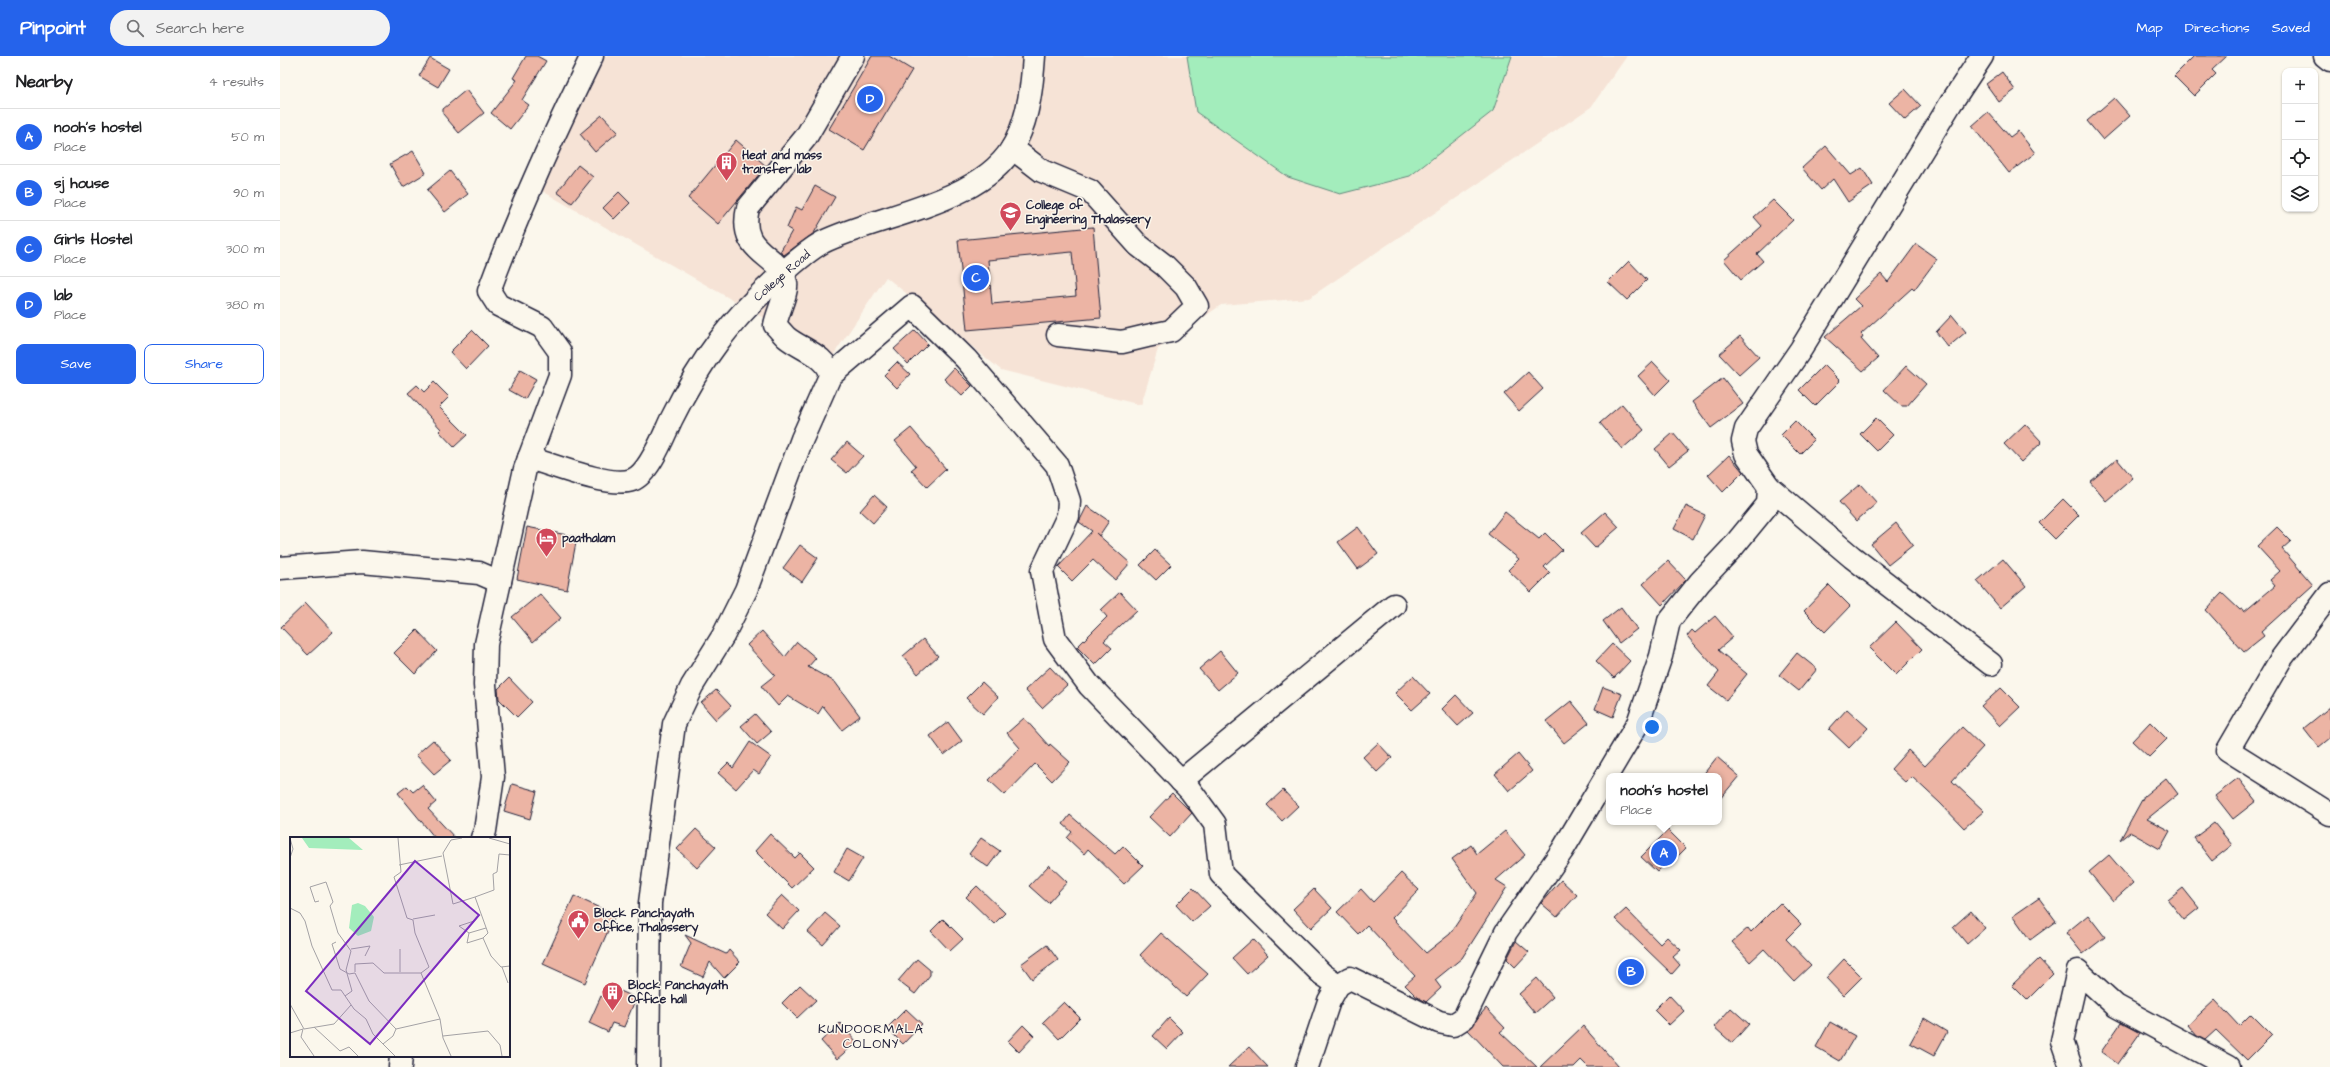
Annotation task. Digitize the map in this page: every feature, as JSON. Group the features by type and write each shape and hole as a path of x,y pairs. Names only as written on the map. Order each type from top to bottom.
{"street":[{"path":"482,837 485,831 493,777 485,685 486,644 530,458 560,375 560,352 542,327 498,304 489,291 516,219 556,128 592,56"},
{"path":"830,376 829,368 823,361 786,337 775,325 777,314 787,285 783,272 758,250 749,236 745,222 748,208 806,137 853,56"},
{"name":"College Road","path":"530,458 615,483 633,480 650,464 691,380 714,345 736,318 783,272 823,242 972,187 997,169 1016,142 1031,98 1034,56"},
{"path":"1982,56 1951,103 1801,349 1746,429 1743,441 1746,454 1769,487 1852,557 1991,664"},
{"path":"2325,56 2330,60"},
{"path":"1012,148 1042,171 1090,191 1138,245 1164,265 1186,287 1197,306 1171,331 1122,342 1058,335"},
{"path":"648,1067 650,902 674,724 692,686 723,636 746,590 802,439 830,376 912,306 966,359 1057,465 1069,501 1068,516 1042,571 1055,639 1089,685 1181,781 1215,824 1221,874 1322,974 1338,985"},
{"path":"1608,773 1638,723 1661,656 1670,622 1700,582 1732,548 1768,504 1769,487"},
{"path":"280,568 362,562 479,573 500,582"},
{"path":"2330,594 2281,659 2228,750 2330,814"},
{"path":"1181,781 1394,606"},
{"path":"1306,1067 1329,1001 1338,985 1350,978 1439,1022 1453,1025 1464,1018 1506,932 1562,851 1606,777"},
{"path":"2070,1067 2062,1042 2078,971 2116,1006 2230,1067"},
{"path":"400,1067 401,1057"}],"shaded area":[{"name":"College of Engineering Thalassery","path":"600,56 1627,56 1591,107 1309,298 1221,305 1158,349 1141,405 1001,370 886,277 832,357 537,188"}],"green space":[{"path":"1187,56 1512,56 1493,111 1410,176 1340,194 1288,177 1196,112"}],"building":[{"path":"526,56 537,56 546,61 522,100 529,105 510,129 491,113 517,80 513,78"},
{"path":"872,56 889,56 912,70 864,150 829,129"},
{"path":"2194,56 2227,56 2212,70 2216,74 2194,96 2174,76"},
{"path":"430,58 449,69 438,87 419,76"},
{"path":"2002,72 2015,90 1999,102 1986,84"},
{"path":"1905,89 1921,106 1905,120 1889,103"},
{"path":"466,90 484,113 459,133 443,114 443,109"},
{"path":"2114,98 2130,116 2103,140 2087,121"},
{"path":"1988,112 2010,137 2018,131 2035,153 2009,173 1972,126"},
{"path":"602,115 618,132 595,152 580,134"},
{"name":"Heat and mass transfer lab","path":"736,140 766,166 718,224 688,198"},
{"path":"1826,146 1851,175 1862,168 1873,185 1848,202 1833,179 1821,190 1802,168"},
{"path":"413,151 426,173 403,187 390,164"},
{"path":"578,165 593,177 572,203 557,192"},
{"path":"450,171 468,194 445,212 427,190"},
{"path":"815,186 835,197 814,233 784,255 780,252 792,231 787,228 796,207 802,210"},
{"path":"619,192 630,203 614,219 603,208"},
{"path":"1773,200 1793,220 1757,254 1763,261 1741,280 1724,260 1762,226 1754,217"},
{"path":"1093,227 1101,318 967,330 958,240","holes":["1072,252 1076,296 992,304 988,260"]},
{"path":"1916,244 1937,259 1914,290 1912,288 1861,334 1863,336 1861,339 1878,358 1863,371 1825,337 1861,306 1854,299 1881,274 1888,282"},
{"path":"1629,261 1647,280 1627,300 1608,282"},
{"path":"1952,315 1966,332 1948,347 1936,332"},
{"path":"472,330 488,346 466,369 450,352"},
{"path":"915,330 928,344 908,364 894,349"},
{"path":"1740,336 1759,357 1739,375 1719,354"},
{"path":"897,362 910,374 897,388 884,375"},
{"path":"1653,362 1670,380 1655,395 1638,376"},
{"path":"1824,365 1840,381 1815,406 1799,390"},
{"path":"1906,366 1926,384 1907,406 1901,406 1884,390"},
{"path":"954,368 972,386 962,396 944,379"},
{"path":"520,370 536,379 525,399 509,390"},
{"path":"1528,372 1543,389 1519,411 1504,394"},
{"path":"1723,378 1743,404 1711,428 1692,402"},
{"path":"434,382 449,397 439,407 467,435 454,447 439,431 441,429 408,393 417,385 424,392"},
{"path":"1622,404 1644,430 1622,449 1600,423"},
{"path":"1876,418 1893,435 1877,451 1860,434"},
{"path":"1795,421 1814,440 1800,454 1781,435"},
{"path":"2025,424 2042,442 2021,462 2004,444"},
{"path":"911,428 946,469 927,487 911,470 916,466 895,441"},
{"path":"1673,433 1688,451 1669,466 1655,449"},
{"path":"847,442 863,456 847,473 831,460"},
{"path":"1729,455 1743,472 1723,492 1708,475"},
{"path":"2117,459 2133,478 2106,501 2090,482"},
{"path":"1860,484 1877,503 1856,521 1839,502"},
{"path":"874,495 887,507 873,523 860,511"},
{"path":"2063,499 2079,515 2055,539 2039,523"},
{"path":"1087,506 1109,521 1099,536 1130,563 1115,580 1093,560 1072,581 1058,567 1092,531 1079,522"},
{"path":"1686,506 1705,515 1693,539 1674,529"},
{"path":"1505,512 1539,539 1545,533 1562,550 1544,567 1550,573 1531,592 1508,570 1519,559 1488,534"},
{"path":"1605,512 1619,527 1595,548 1581,533"},
{"path":"1896,523 1913,545 1888,565 1871,544"},
{"name":"paathalam","path":"527,527 577,537 567,590 517,579"},
{"path":"1358,527 1378,554 1358,569 1338,542"},
{"path":"2277,527 2291,541 2282,549 2313,585 2261,632 2264,636 2244,652 2206,610 2222,593 2244,612 2275,586 2270,580 2280,571 2257,546"},
{"path":"800,545 818,558 802,582 783,568"},
{"path":"1155,550 1171,565 1156,580 1140,565"},
{"path":"2003,559 2026,586 2000,608 1977,581"},
{"path":"1668,561 1686,580 1662,605 1643,584"},
{"path":"1829,585 1850,606 1825,632 1804,611"},
{"path":"1120,592 1137,610 1104,641 1112,648 1095,665 1077,647 1107,617 1101,610"},
{"path":"540,594 561,618 533,642 512,617"},
{"path":"306,603 333,632 308,655 281,627"},
{"path":"1621,607 1637,629 1619,643 1603,621"},
{"path":"1715,616 1733,637 1718,650 1747,674 1726,700 1708,686 1719,672 1687,636 1692,630 1695,633"},
{"path":"1896,622 1922,649 1896,675 1869,648"},
{"path":"417,630 437,651 415,674 394,653"},
{"path":"762,631 785,657 797,642 816,658 808,667 835,682 860,716 842,730 823,706 818,714 788,696 778,706 761,686 775,675 747,645"},
{"path":"923,639 938,656 918,674 903,656"},
{"path":"1612,644 1630,661 1614,678 1596,661"},
{"path":"1220,651 1238,673 1218,690 1199,669"},
{"path":"1797,653 1817,669 1799,691 1779,675"},
{"path":"1050,667 1067,685 1042,708 1025,690"},
{"path":"1413,676 1430,694 1412,710 1395,693"},
{"path":"509,678 532,702 517,717 499,699 498,689"},
{"path":"982,682 998,697 983,714 966,698"},
{"path":"1603,687 1622,694 1613,717 1595,709"},
{"path":"2001,688 2020,707 2000,726 1981,706"},
{"path":"716,690 731,706 716,720 701,703"},
{"path":"1456,695 1473,713 1458,726 1442,709"},
{"path":"1571,701 1589,723 1564,743 1546,721"},
{"path":"2330,707 2330,738 2319,747 2304,728"},
{"path":"1847,709 1868,728 1849,748 1829,729"},
{"path":"755,714 771,732 757,744 741,726"},
{"path":"1024,718 1049,746 1050,744 1070,762 1052,781 1035,764 1005,795 989,780 1020,748 1007,733"},
{"path":"948,722 962,741 944,755 930,736"},
{"path":"2150,722 2167,739 2149,757 2132,741"},
{"path":"1962,727 1983,747 1952,781 1984,811 1964,828 1912,777 1906,783 1891,769 1908,750 1925,766"},
{"path":"433,740 451,760 434,774 416,755"},
{"path":"750,742 771,757 759,774 753,770 736,789 718,773 728,763 733,768"},
{"path":"1378,743 1392,758 1377,772 1363,757"},
{"path":"1518,754 1532,771 1509,791 1495,774"},
{"path":"1717,757 1739,776 1722,796 1722,773 1704,773"},
{"path":"2166,778 2178,794 2147,819 2170,831 2160,849 2130,832 2120,840 2144,796"},
{"path":"2238,778 2256,801 2233,819 2215,796"},
{"path":"512,784 537,791 530,819 504,811"},
{"path":"422,785 436,802 428,809 454,837 434,837 398,793 407,786 413,792"},
{"path":"1283,790 1298,806 1282,821 1267,805"},
{"path":"1172,793 1192,813 1170,837 1149,817"},
{"path":"1070,815 1115,854 1123,846 1143,866 1124,884 1088,849 1084,854 1067,838 1072,832 1063,824"},
{"path":"2214,823 2232,845 2212,861 2194,838"},
{"path":"696,829 716,847 697,868 677,849"},
{"path":"1668,830 1686,848 1666,868 1664,865 1657,872 1641,857"},
{"path":"1505,831 1525,855 1496,880 1507,887 1462,958 1435,980 1441,988 1426,1002 1416,996 1405,985 1415,976 1367,925 1358,934 1337,912 1361,889 1373,902 1401,873 1419,890 1392,918 1426,953 1450,934 1477,893 1452,859 1471,845 1477,854"},
{"path":"770,834 795,858 800,853 814,867 792,888 755,851"},
{"path":"981,838 1000,851 988,867 969,854"},
{"path":"847,849 863,858 849,881 834,872"},
{"path":"2109,855 2133,883 2113,901 2089,872"},
{"path":"1049,865 1067,882 1048,903 1029,886"},
{"path":"1561,880 1577,895 1557,917 1541,903"},
{"path":"977,886 1005,913 994,924 966,897"},
{"path":"1193,888 1210,906 1192,922 1176,905"},
{"path":"2183,888 2199,908 2184,920 2168,900"},
{"path":"1314,889 1332,908 1311,928 1293,909"},
{"path":"782,895 799,911 782,929 765,913"},
{"name":"Block Panchayath Office, Thalassery","path":"574,896 615,915 585,983 543,964"},
{"path":"2039,898 2056,921 2030,940 2013,916"},
{"path":"1780,903 1801,924 1786,939 1811,965 1794,981 1764,949 1750,962 1732,942 1748,928 1751,932"},
{"path":"1626,909 1660,944 1667,937 1681,950 1673,957 1680,965 1672,974 1615,919"},
{"path":"1971,911 1985,928 1967,944 1953,927"},
{"path":"825,913 840,926 823,945 808,932"},
{"path":"2088,915 2105,937 2083,954 2066,933"},
{"path":"943,919 963,939 950,951 931,931"},
{"path":"1161,933 1208,974 1186,997 1140,955"},
{"path":"685,935 726,954 729,950 740,962 724,978 710,962 703,977 681,967 691,943"},
{"path":"1253,939 1268,955 1247,974 1232,958"},
{"path":"1516,941 1529,952 1515,967 1507,959"},
{"path":"1047,945 1058,960 1032,979 1021,964"},
{"path":"917,959 930,970 930,975 915,994 898,981"},
{"path":"1844,959 1862,977 1843,996 1826,978"},
{"path":"2039,959 2053,974 2027,1000 2012,985"},
{"path":"1537,978 1553,997 1535,1013 1519,994"},
{"path":"800,985 816,1000 797,1018 782,1003"},
{"name":"Block Panchayath Office hall","path":"616,989 636,998 624,1027 612,1023 608,1032 589,1023 601,996 611,1000"},
{"path":"1669,995 1684,1011 1669,1025 1654,1010"},
{"path":"2215,1000 2239,1026 2251,1014 2272,1035 2247,1060 2216,1030 2205,1040 2197,1036 2188,1025"},
{"path":"1064,1002 1080,1018 1059,1039 1043,1022"},
{"path":"1486,1008 1505,1028 1500,1032 1537,1067 1503,1067 1468,1030"},
{"path":"1731,1008 1749,1024 1732,1043 1714,1027"},
{"path":"906,1009 922,1024 903,1044 887,1028"},
{"path":"1169,1018 1183,1032 1167,1049 1153,1036"},
{"path":"1924,1018 1947,1032 1934,1056 1910,1043"},
{"path":"1830,1022 1855,1036 1840,1061 1816,1047"},
{"path":"840,1023 857,1042 837,1059 821,1041"},
{"path":"2121,1023 2140,1033 2118,1064 2101,1052"},
{"path":"1023,1025 1034,1036 1019,1052 1008,1041"},
{"path":"1583,1026 1619,1067 1588,1067 1581,1060 1574,1067 1540,1067"},
{"path":"1249,1047 1268,1067 1228,1067"}],"place":[{"name":"lab","path":"870,99"},
{"name":"Heat and mass transfer lab","path":"727,182"},
{"name":"College of Engineering Thalassery","path":"1010,232"},
{"name":"Girls Hostel","path":"976,278"},
{"name":"paathalam","path":"547,558"},
{"name":"nooh's hostel","path":"1664,853"},
{"name":"Block Panchayath Office, Thalassery","path":"579,940"},
{"name":"sj house","path":"1631,972"},
{"name":"Block Panchayath Office hall","path":"612,1012"}],"district":[{"name":"KUNDOORMALA COLONY","path":"871,1036"}]}
